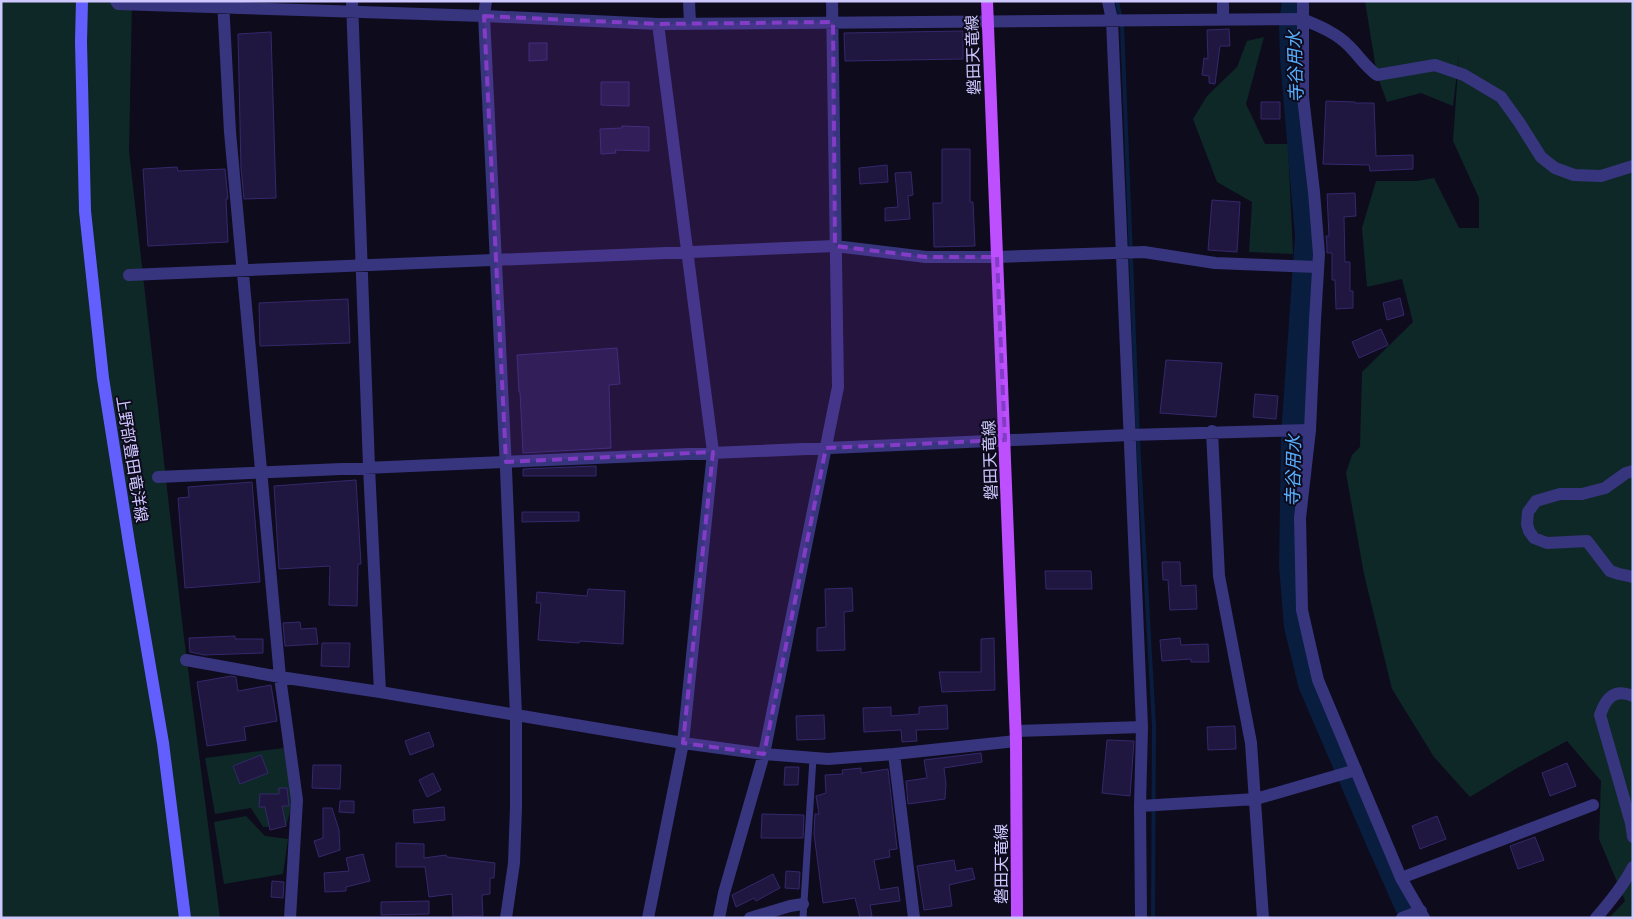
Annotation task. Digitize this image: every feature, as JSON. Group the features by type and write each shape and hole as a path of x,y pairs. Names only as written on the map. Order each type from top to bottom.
{"main road":[{"name":"上野部豊田竜洋線","path":"82,1 81,42 85,211 100,348 130,549 163,743 185,918"},
{"name":"磐田天竜線","path":"987,1 1016,736 1018,918"}],"street":[{"path":"116,1 118,4 352,6 484,16 658,24 1302,19 1325,29 1348,45 1367,68 1376,75 1435,65 1464,75 1501,97 1541,157 1555,168 1574,175 1601,176 1633,166"},
{"path":"486,1 484,16 506,462 516,716 514,856 506,918"},
{"path":"689,1 690,24"},
{"path":"719,918 724,893 764,754 838,387 832,1"},
{"path":"1108,1 1112,20 1142,727 1140,806 1141,918"},
{"path":"1223,1 1223,19"},
{"path":"1303,1 1303,97 1318,230 1318,267 1310,430 1300,518 1302,610 1318,680 1401,878 1423,915 1402,918"},
{"path":"224,4 230,132 261,472 280,677 297,800 290,918"},
{"path":"352,6 369,468 380,692"},
{"path":"648,918 684,743 712,452 658,24"},
{"path":"129,275 243,272 835,246 926,258 1144,252 1215,263 1318,267"},
{"path":"158,477 1129,434 1310,430"},
{"path":"1212,431 1219,576 1251,743 1263,918"},
{"path":"1633,471 1626,473 1605,488 1582,494 1560,494 1536,501 1528,512 1526,524 1534,538 1547,543 1587,541 1610,571 1633,577"},
{"path":"186,660 684,743 764,754 813,758 828,759 894,754 1016,736 1142,727"},
{"path":"1633,696 1625,693 1611,696 1605,702 1600,715 1633,837"},
{"path":"894,754 914,918"},
{"path":"1140,806 1256,799 1356,770"},
{"path":"1401,878 1593,805"},
{"path":"1596,918 1626,881 1633,867"},
{"path":"750,918 803,904"}],"lane":[{"path":"803,918 813,758"}],"highlighted area":[{"path":"484,16 658,24 833,22 835,246 926,257 997,257 1005,440 826,448 764,754 683,743 713,452 506,462"}],"green space":[{"path":"1,1 132,1 129,151 183,630 220,918 1,918"},
{"path":"1365,1 1633,1 1633,918 1609,918 1625,901 1599,839 1601,781 1567,741 1517,768 1470,797 1434,757 1392,689 1364,574 1346,473 1352,455 1360,447 1362,372 1413,322 1402,279 1367,287 1362,228 1376,181 1417,181 1434,178 1459,228 1479,228 1479,198 1453,141 1459,56 1453,106 1421,93 1387,102 1377,75"},
{"path":"1264,37 1246,104 1265,144 1288,144 1293,254 1249,252 1252,202 1217,182 1193,119 1207,96 1237,67 1247,41"},
{"path":"284,748 296,792 286,826 263,827 251,808 215,814 205,758"},
{"path":"246,816 265,836 288,839 283,874 224,884 214,822"}],"building":[{"path":"1229,29 1230,46 1220,46 1215,84 1209,83 1209,76 1202,75 1204,58 1208,59 1207,30"},
{"path":"963,31 963,59 845,61 844,33"},
{"path":"271,32 276,198 244,199 241,168 238,34"},
{"path":"529,43 547,43 547,60 529,61"},
{"path":"601,82 629,82 629,106 601,105"},
{"path":"1326,101 1374,103 1376,156 1413,155 1413,169 1370,171 1369,165 1323,164"},
{"path":"1261,102 1280,102 1280,119 1261,119"},
{"path":"622,126 649,127 649,151 615,150 616,153 601,154 600,129 622,128"},
{"path":"942,149 970,149 970,202 973,202 975,246 934,247 933,203 942,203"},
{"path":"887,165 888,182 860,184 859,168"},
{"path":"177,167 178,171 225,169 228,199 226,199 228,242 148,246 143,169"},
{"path":"911,172 913,195 908,196 910,219 885,221 885,208 898,207 895,173"},
{"path":"1355,193 1356,216 1344,217 1345,262 1350,262 1350,291 1353,291 1353,308 1336,309 1335,280 1332,280 1332,253 1327,253 1326,236 1329,236 1327,194"},
{"path":"1212,200 1240,202 1237,252 1208,250"},
{"path":"1400,298 1404,315 1387,320 1383,303"},
{"path":"348,299 350,343 260,346 259,303"},
{"path":"1381,329 1388,345 1359,358 1352,342"},
{"path":"617,348 620,384 609,385 611,448 523,453 517,355"},
{"path":"1166,360 1222,363 1216,417 1160,413"},
{"path":"1255,394 1278,396 1276,419 1253,417"},
{"path":"596,466 596,476 523,476 523,469"},
{"path":"356,480 361,564 358,564 357,606 329,605 330,566 279,569 274,486"},
{"path":"252,482 260,582 185,588 178,498 189,497 188,487"},
{"path":"522,512 579,512 579,521 522,522"},
{"path":"1162,562 1180,562 1181,586 1196,585 1197,609 1170,610 1168,580 1163,580"},
{"path":"1045,571 1091,571 1092,589 1046,589"},
{"path":"852,588 853,611 844,612 845,650 817,651 817,628 826,627 825,589"},
{"path":"588,589 625,591 623,644 538,640 541,603 536,603 537,592 587,596"},
{"path":"300,622 301,629 316,628 318,644 285,646 283,623"},
{"path":"235,636 235,639 263,639 263,653 204,655 190,652 189,638"},
{"path":"994,638 995,690 942,692 939,672 981,672 981,639"},
{"path":"1180,638 1181,645 1208,644 1209,662 1191,662 1191,659 1162,661 1160,640"},
{"path":"322,643 350,643 349,667 321,666"},
{"path":"231,676 236,677 238,691 271,685 277,721 244,727 246,740 207,746 197,682"},
{"path":"947,705 948,729 916,730 917,741 902,742 901,730 864,732 863,708 891,707 891,716 919,714 919,707"},
{"path":"824,715 825,739 797,740 796,716"},
{"path":"1235,726 1236,749 1208,750 1207,727"},
{"path":"429,732 434,746 410,755 405,741"},
{"path":"1107,740 1134,741 1130,796 1102,793"},
{"path":"981,753 982,762 944,768 945,799 908,804 906,781 927,778 924,760"},
{"path":"261,755 268,773 240,784 233,766"},
{"path":"1567,763 1576,786 1550,796 1542,773"},
{"path":"313,765 341,765 340,789 312,788"},
{"path":"785,767 799,767 798,785 784,785"},
{"path":"861,768 861,773 888,769 897,849 889,850 890,857 874,860 880,890 898,887 900,901 870,905 872,916 865,918 860,918 855,898 823,903 814,834 815,814 819,814 816,796 826,793 825,775 843,774 842,770"},
{"path":"433,773 441,790 427,797 419,780"},
{"path":"279,788 287,788 289,806 282,806 286,826 270,830 265,807 259,807 260,794 279,794"},
{"path":"340,801 354,801 354,813 339,812"},
{"path":"444,807 445,820 414,823 413,810"},
{"path":"323,808 332,808 339,830 340,850 319,857 314,841 323,838"},
{"path":"762,814 804,815 803,838 761,838"},
{"path":"1437,816 1446,839 1420,849 1412,826"},
{"path":"1535,837 1544,860 1518,869 1510,846"},
{"path":"396,843 424,844 424,858 446,855 447,857 495,863 494,878 490,878 490,894 482,895 483,916 453,917 452,894 429,897 425,867 396,867"},
{"path":"363,854 370,881 346,887 346,891 325,892 324,873 349,871 346,858"},
{"path":"954,860 956,871 972,868 975,879 949,885 952,906 924,910 917,866"},
{"path":"786,871 800,872 799,889 785,888"},
{"path":"773,874 780,888 756,901 754,898 736,907 732,895"},
{"path":"272,881 284,882 283,898 271,897"},
{"path":"429,901 429,914 381,915 381,902"}],"waterway":[{"path":"1117,1 1122,25 1138,440 1154,726 1153,918"},
{"name":"寺谷用水","path":"1294,1 1291,25 1292,58 1307,236 1293,436 1291,566 1296,626 1310,684 1412,918"}]}
